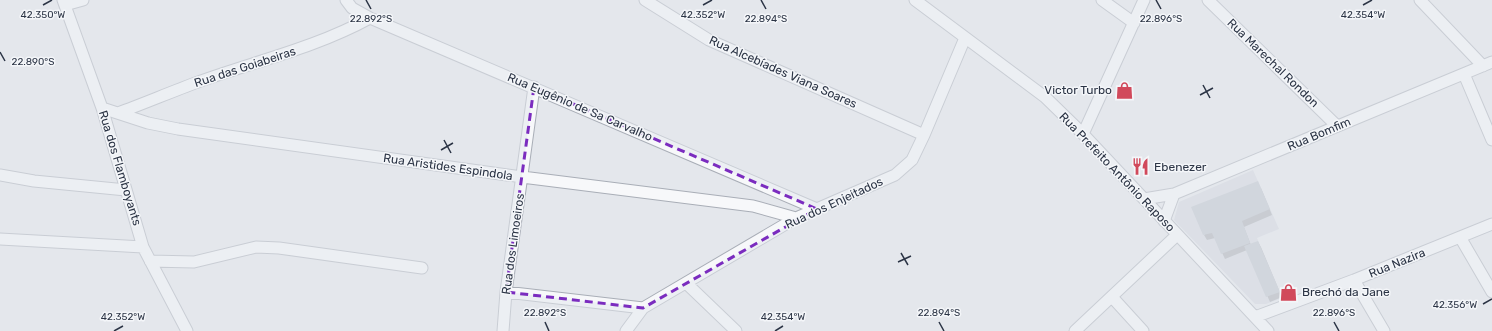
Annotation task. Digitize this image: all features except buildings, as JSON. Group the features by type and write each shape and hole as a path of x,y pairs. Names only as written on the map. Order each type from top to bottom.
{"street":[{"path":"64,3 83,0"},
{"name":"Rua Eugênio de Sa Carvalho","path":"346,0 352,8 370,18 817,209"},
{"name":"Rua Alcebíades Viana Soares","path":"645,0 709,40 924,135"},
{"name":"Rua Prefeito Antônio Raposo","path":"915,0 1045,97 1083,134 1268,331"},
{"path":"1102,0 1134,23"},
{"path":"1083,134 1144,0"},
{"name":"Rua Marechal Rondon","path":"1208,0 1337,126"},
{"path":"1420,0 1488,64"},
{"name":"Rua dos Flamboyants","path":"64,3 102,108 143,247 187,331"},
{"name":"Rua das Goiabeiras","path":"118,113 198,82 310,46 343,32 370,18"},
{"name":"Rua dos Enjeitados","path":"626,331 643,308 796,218 880,183 895,175 912,160 965,38"},
{"name":"Rua Bomfim","path":"1144,200 1174,194 1488,64"},
{"path":"1464,74 1492,140"},
{"name":"Rua dos Limoeiros","path":"503,331 506,292 534,87"},
{"name":"Rua Aristides Espindola","path":"102,108 148,123 178,129 522,177 753,206 796,218"},
{"path":"0,175 34,181 126,190"},
{"path":"1164,221 1174,194"},
{"name":"Rua Nazira","path":"1255,316 1354,280 1492,224"},
{"path":"1075,331 1177,235"},
{"path":"1460,237 1492,292"},
{"path":"0,239 143,247"},
{"path":"150,261 194,262 239,250 264,247 422,268"},
{"path":"1354,280 1384,331"},
{"path":"686,283 736,331"},
{"path":"506,292 643,308"},
{"path":"1112,296 1143,331"}],"highlighted area":[{"path":"534,87 817,209 643,308 506,292"}],"shaded area":[{"path":"1253,170 1279,229 1257,238 1282,298 1266,304 1255,304 1174,220 1179,202"}],"place":[{"name":"Victor Turbo","path":"1125,90"},
{"name":"Ebenezer","path":"1141,167"},
{"name":"Brechó da Jane","path":"1289,292"}]}
